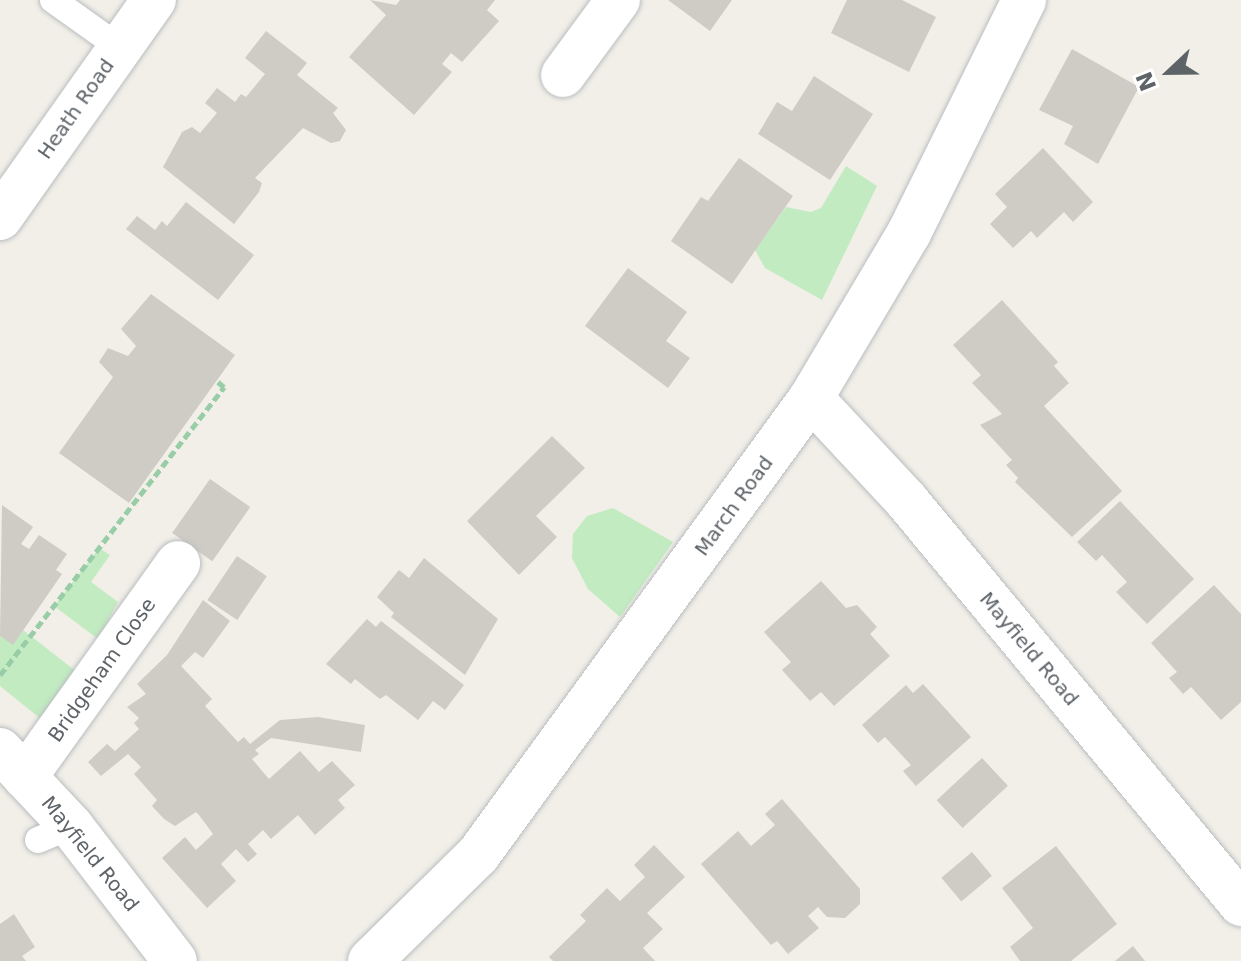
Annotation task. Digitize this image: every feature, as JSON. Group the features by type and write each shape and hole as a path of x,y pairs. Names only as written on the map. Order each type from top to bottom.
{"street":[{"name":"Heath Road","path":"0,218 154,0"},
{"path":"563,75 618,0"},
{"name":"March Road","path":"370,961 478,855 811,398 909,233 1024,0"},
{"name":"Mayfield Road","path":"811,398 906,500 1241,904"},
{"name":"Bridgeham Close","path":"13,763 178,563"},
{"name":"Mayfield Road","path":"13,763 54,833 175,961"}],"lane":[{"path":"53,0 119,47"}],"path":[{"path":"0,675 224,387 217,381"}],"green space":[{"path":"846,166 877,186 822,300 765,268 755,250 786,207 811,212 821,208"},
{"path":"613,508 673,542 620,617 588,589 572,558 573,534 587,516"},
{"path":"99,548 110,555 91,582 118,602 98,639 54,606"},
{"path":"23,630 77,672 41,719 0,686 0,636 13,644"}],"building":[{"path":"370,0 396,5 400,0 495,0 487,10 499,21 462,62 451,53 442,64 452,72 414,115 349,57 386,15"},
{"path":"668,0 732,0 710,31"},
{"path":"847,0 902,0 936,17 909,72 831,33"},
{"path":"266,31 307,63 297,75 338,108 333,113 346,130 340,141 331,143 303,128 255,178 262,183 259,192 234,224 163,167 182,132 192,127 200,133 217,113 205,103 217,88 235,102 241,94 246,97 265,74 245,58"},
{"path":"1072,49 1139,87 1098,164 1064,144 1073,126 1039,110"},
{"path":"814,76 873,114 830,180 758,134 777,102 792,111"},
{"path":"1043,148 1093,202 1073,222 1064,212 1037,238 1031,231 1013,248 990,224 1007,207 995,194"},
{"path":"739,158 793,196 732,284 671,241 701,197 708,201"},
{"path":"186,202 254,255 218,300 126,229 137,216 155,230 162,221 167,226"},
{"path":"628,268 687,312 666,341 690,358 668,388 585,326"},
{"path":"151,294 235,355 129,503 59,453 113,377 99,362 108,348 128,356 136,346 121,329"},
{"path":"1002,300 1058,362 1054,366 1069,383 1044,406 1122,491 1072,537 1015,482 1018,478 1006,465 1012,460 980,425 1002,414 972,383 981,375 953,345"},
{"path":"552,436 585,468 536,516 557,537 519,575 467,521"},
{"path":"210,479 250,507 212,561 172,533"},
{"path":"1120,501 1194,579 1147,624 1116,592 1127,582 1102,555 1096,561 1077,542"},
{"path":"2,505 33,527 21,544 29,549 39,535 67,554 56,570 62,574 13,645 0,636"},
{"path":"237,556 267,576 237,620 207,600"},
{"path":"424,558 498,619 465,675 391,617 394,613 377,597 399,570 409,578"},
{"path":"821,581 846,608 857,605 877,627 870,634 890,656 834,706 821,692 810,701 782,670 791,662 764,632"},
{"path":"1214,585 1241,614 1241,702 1221,720 1191,687 1183,694 1169,678 1177,672 1151,643"},
{"path":"203,600 230,621 203,658 195,652 181,666 212,699 205,706 238,742 244,737 250,744 280,720 318,717 365,725 361,752 271,738 255,750 259,754 252,759 269,779 300,751 319,772 332,761 355,785 338,800 345,808 315,835 298,815 271,839 263,830 248,844 257,854 248,862 236,849 221,864 236,881 207,908 162,858 185,837 196,850 213,834 199,815 196,812 175,826 164,819 152,806 157,800 134,774 141,767 128,754 101,776 88,762 107,744 115,751 139,729 134,723 139,718 127,707 146,694 137,684 167,655"},
{"path":"367,619 376,627 381,621 464,685 445,710 433,701 418,720 386,695 380,699 355,679 351,684 326,664"},
{"path":"923,684 971,737 916,786 903,771 911,765 885,737 878,743 862,725 906,685 913,693"},
{"path":"982,758 1008,786 963,828 937,800"},
{"path":"782,799 860,889 860,904 845,918 827,917 818,907 808,916 819,928 788,954 777,941 771,945 701,864 738,831 751,846 775,825 765,814"},
{"path":"654,845 685,877 647,913 663,929 643,948 655,961 553,961 549,957 586,921 580,915 607,888 620,901 645,877 634,865"},
{"path":"1056,846 1117,924 1071,961 1020,961 1010,947 1033,928 1002,888"},
{"path":"972,852 992,876 961,901 941,878"},
{"path":"14,914 35,947 22,956 26,961 0,961 0,924"},
{"path":"1133,946 1145,961 1115,961"}]}
